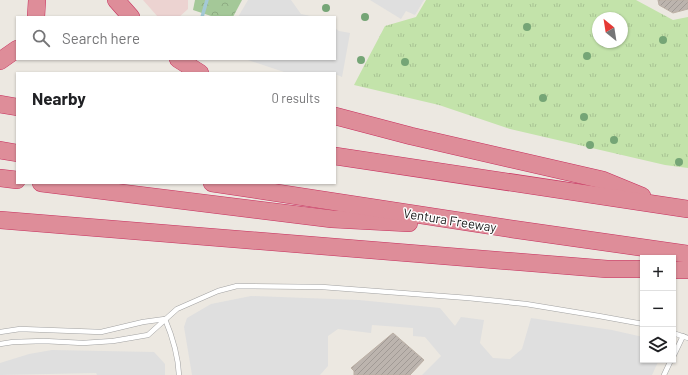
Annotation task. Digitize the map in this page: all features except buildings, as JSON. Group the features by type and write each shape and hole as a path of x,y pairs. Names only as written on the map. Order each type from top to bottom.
{"highway":[{"path":"36,16 37,0"},
{"path":"116,0 130,16"},
{"path":"0,61 16,51"},
{"path":"180,60 198,72"},
{"path":"0,104 16,107"},
{"path":"336,116 411,136 603,180 666,207"},
{"path":"0,150 16,153"},
{"path":"336,156 666,207 688,209"},
{"path":"0,178 16,180"},
{"path":"49,184 332,219 512,229"},
{"name":"Ventura Freeway","path":"219,184 512,229 688,254"},
{"path":"0,220 607,269 640,269"},
{"path":"676,270 688,270"}],"lane":[{"path":"0,344 44,341 83,343 113,341 148,335 177,309 201,297 237,286 305,287 468,298 526,304 640,323"},
{"path":"0,332 20,329 101,332 143,322 165,319"},
{"path":"165,319 174,343 179,375"},
{"path":"676,334 686,337 676,352"},
{"path":"664,375 670,363"}],"shaded area":[{"path":"143,0 188,0 188,9 180,16 157,16"},
{"path":"248,0 291,0 301,14 311,16 239,16"},
{"path":"370,0 424,0 415,15 406,11 401,19"},
{"path":"336,29 339,31 350,33 342,77 336,74 336,72 284,72 248,60 336,60"},
{"path":"251,296 359,300 440,308 455,326 461,317 484,320 480,343 493,358 510,359 522,349 531,318 612,330 640,336 640,363 658,363 652,375 422,375 441,356 425,337 413,336 413,328 372,325 371,333 338,329 328,336 328,366 320,375 192,375 184,327 187,318 211,304"},
{"path":"52,350 154,352 165,364 165,375 97,375 96,373 0,375 0,363 29,354"}],"green space":[{"path":"195,0 242,0 234,16 211,16 193,10"},
{"path":"426,0 636,0 673,20 688,17 688,168 665,165 510,129 439,105 354,85 385,26 416,17"}],"waterway":[{"path":"202,16 207,0"}]}
